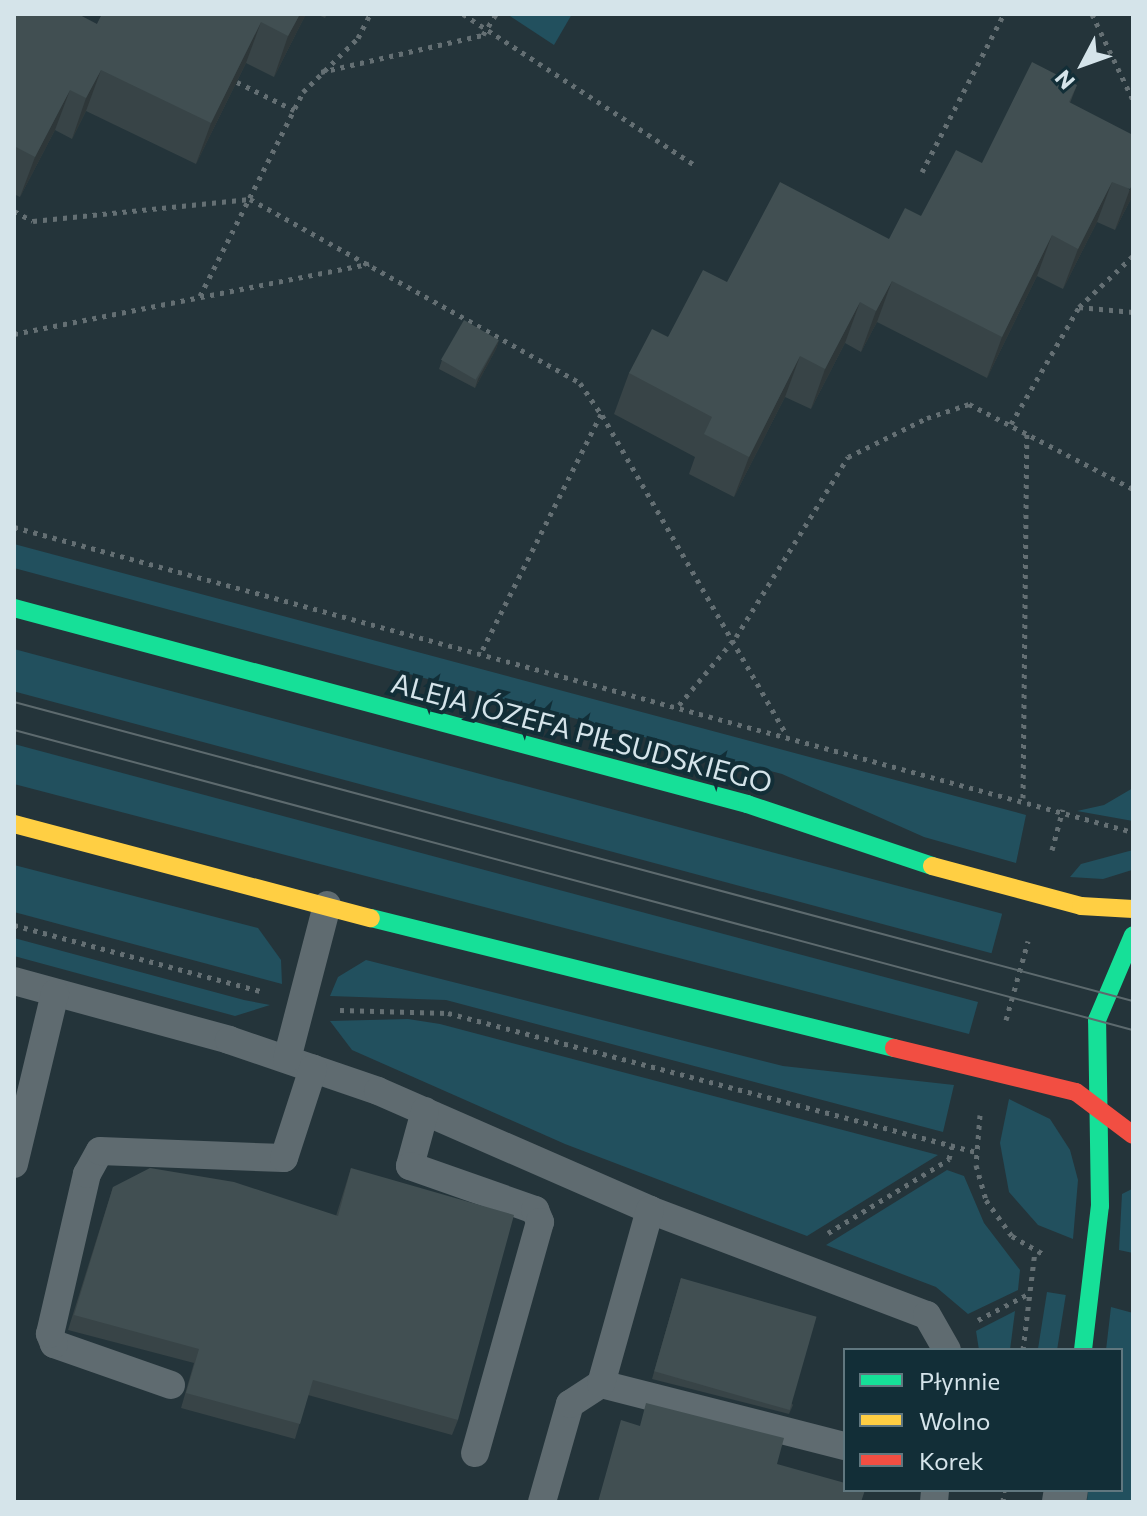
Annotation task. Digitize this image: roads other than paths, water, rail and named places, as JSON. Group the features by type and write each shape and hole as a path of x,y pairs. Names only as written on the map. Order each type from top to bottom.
{"street":[{"name":"ALEJA JÓZEFA PIŁSUDSKIEGO","path":"14,608 747,804 963,876 1081,906 1133,909"},
{"path":"14,824 774,1023 1017,1073 1099,1105 1133,1135"},
{"path":"1083,1348 1100,1206 1097,1020 1133,935"}],"lane":[{"path":"171,1385 54,1344 50,1334 87,1174 100,1151 284,1158 300,1064 303,1001 327,905"},
{"path":"14,981 300,1064 425,1111 650,1210 927,1315 946,1344"},
{"path":"14,1164 55,993"},
{"path":"425,1111 410,1166 535,1210 540,1222 475,1453"},
{"path":"542,1502 570,1404 601,1384 650,1210"},
{"path":"601,1384 843,1445"}],"tram line":[{"path":"14,702 1133,1001"},
{"path":"14,730 1133,1030"}]}
